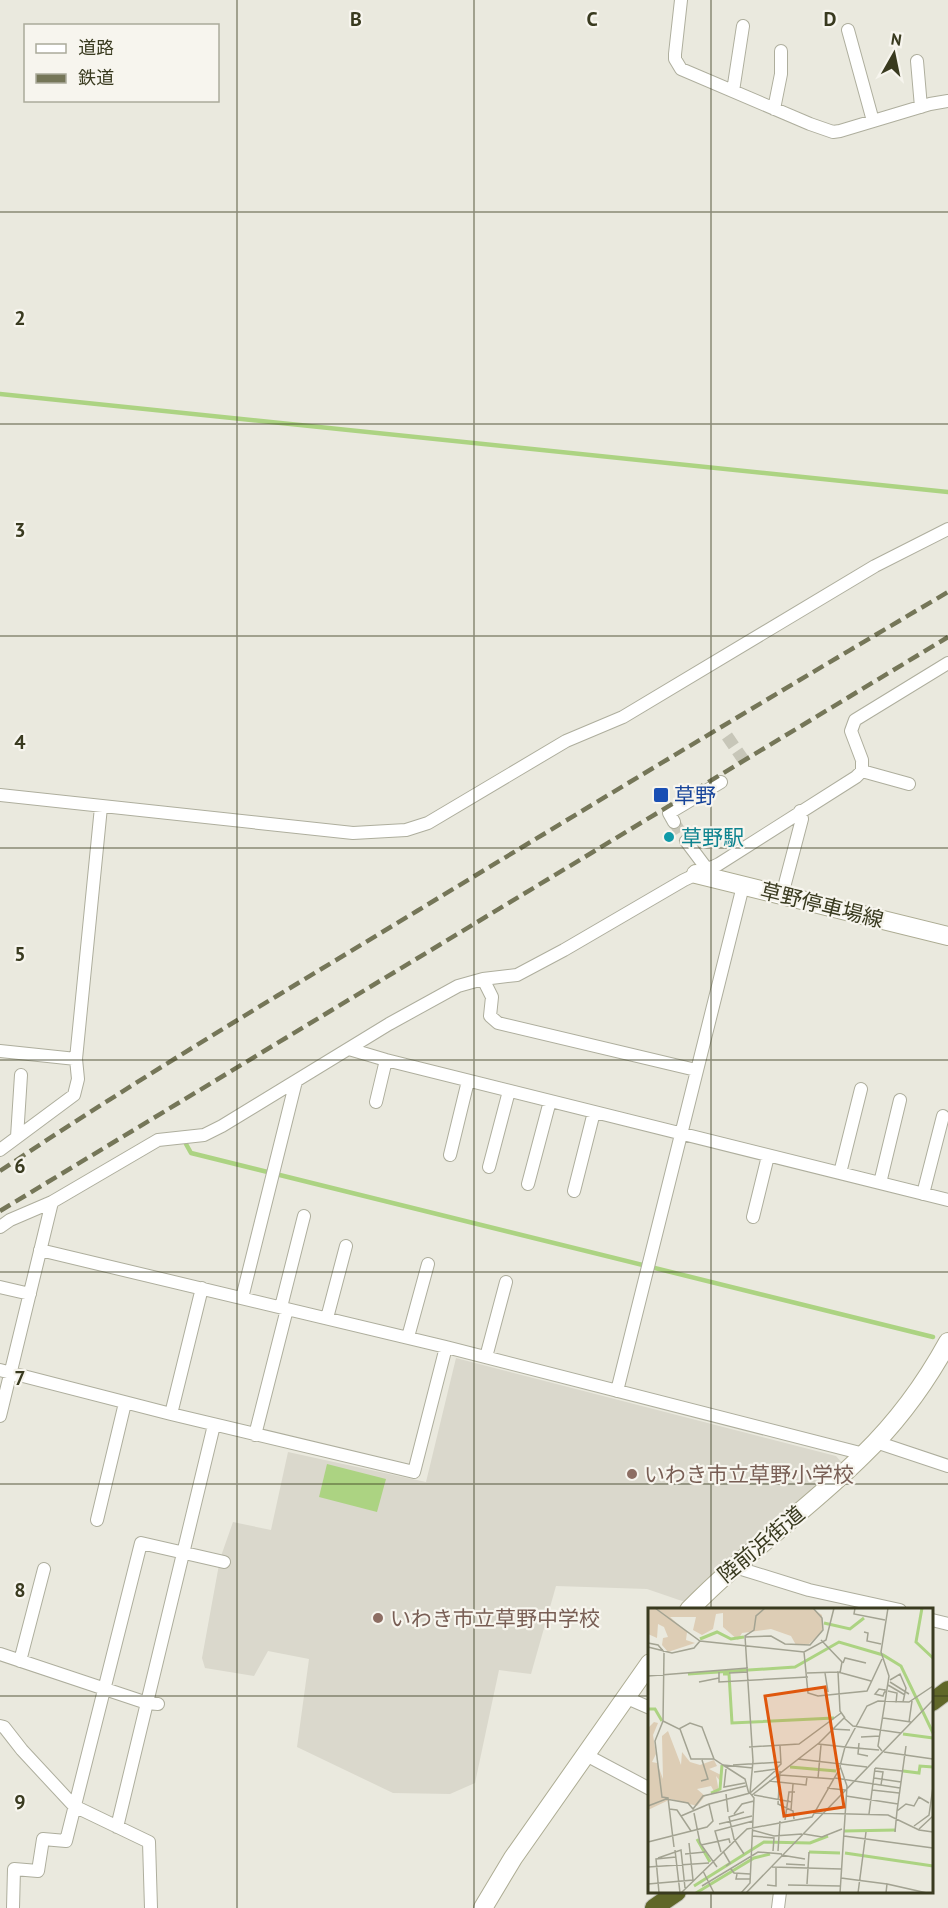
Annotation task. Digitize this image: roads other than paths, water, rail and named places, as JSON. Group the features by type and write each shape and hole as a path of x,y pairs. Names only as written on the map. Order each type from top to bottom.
{"highway":[{"path":"933,1701 948,1690"},
{"path":"654,1908 676,1893"}],"street":[{"path":"681,0 675,54 681,69 810,124 833,132 948,100"},
{"path":"733,91 743,26"},
{"path":"848,30 873,121"},
{"path":"774,109 781,51"},
{"path":"917,61 921,107"},
{"path":"0,795 353,832 406,830 428,823 566,741 624,717 875,566 948,529"},
{"path":"0,1227 10,1220 51,1202 158,1140 204,1135 222,1126 389,1024 458,986 483,979 517,975 564,950 631,909 702,872 856,777 862,771 862,760 852,731 855,720 947,664"},
{"path":"862,771 909,784"},
{"path":"674,822 669,813 721,782"},
{"path":"0,1150 75,1095 78,1079 76,1059 101,807"},
{"path":"782,896 802,819 800,811"},
{"path":"686,841 702,872"},
{"name":"草野停車場線","path":"702,872 743,886 948,936"},
{"path":"617,1391 743,886"},
{"path":"483,979 492,997 490,1016 498,1023 696,1070"},
{"path":"349,1049 468,1081 948,1200"},
{"path":"0,1051 76,1059"},
{"path":"376,1102 386,1060"},
{"path":"17,1137 21,1076"},
{"path":"450,1155 468,1081"},
{"path":"242,1298 296,1082"},
{"path":"840,1173 861,1089"},
{"path":"489,1167 509,1091"},
{"path":"880,1183 900,1100"},
{"path":"528,1184 550,1101"},
{"path":"574,1191 594,1112"},
{"path":"923,1194 943,1116"},
{"path":"753,1217 768,1156"},
{"path":"0,1416 6,1371 30,1294 51,1202"},
{"path":"255,1435 303,1216"},
{"path":"327,1318 346,1246"},
{"path":"40,1250 408,1337 617,1391 948,1466"},
{"path":"408,1337 428,1263"},
{"path":"486,1357 506,1282"},
{"path":"0,1287 30,1294"},
{"path":"171,1414 201,1288"},
{"name":"陸前浜街道","path":"691,1608 714,1584 870,1448 912,1400 948,1342"},
{"path":"6,1371 125,1403 414,1473 446,1347"},
{"path":"97,1520 125,1403"},
{"path":"117,1827 152,1703 183,1552 214,1425"},
{"path":"13,1908 14,1869 38,1871 43,1839 66,1841 141,1543 224,1562"},
{"path":"735,1567 809,1590 891,1608"},
{"path":"20,1661 44,1569"},
{"path":"933,1620 948,1624"},
{"path":"0,1654 152,1703"},
{"path":"483,1908 513,1858 648,1666"},
{"path":"627,1698 648,1707"},
{"path":"0,1726 4,1726 22,1750 74,1806 149,1842 151,1908"},
{"path":"586,1755 648,1788"},
{"path":"778,1908 780,1893"}],"waterway":[{"path":"0,394 948,492"},
{"path":"186,1144 191,1153 933,1337"}],"tunnel":[{"path":"727,736 747,765"},
{"path":"674,822 686,841"}],"railway":[{"path":"0,1171 259,1007 948,592"},
{"path":"0,1211 948,637"}],"place":[{"name":"草野","path":"661,795"},
{"name":"草野駅","path":"669,837"},
{"name":"いわき市立草野小学校","path":"632,1474"},
{"name":"いわき市立草野中学校","path":"378,1618"}]}
